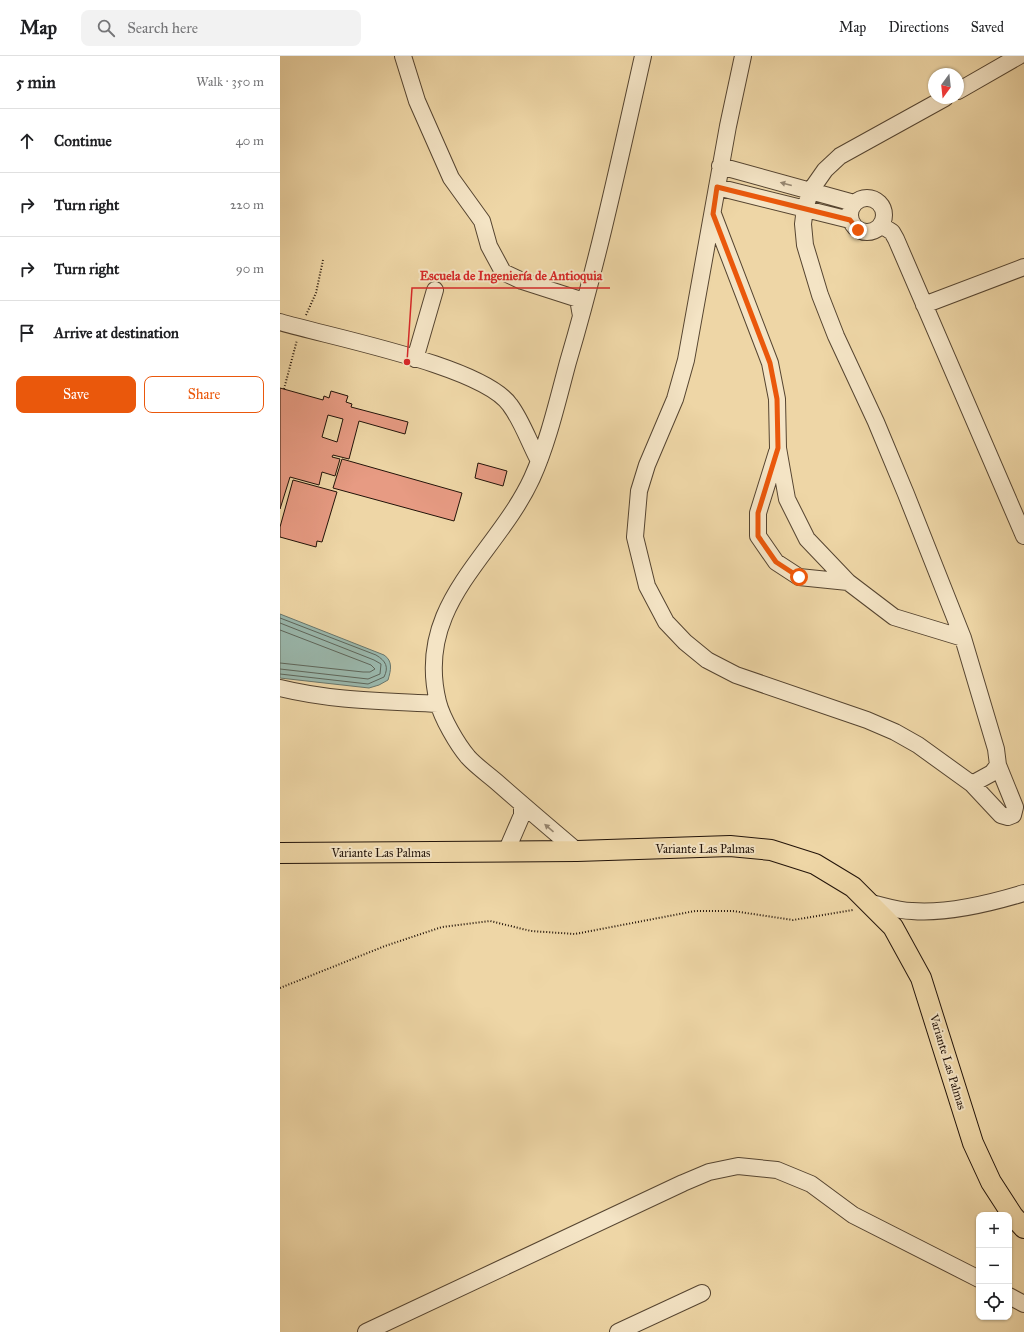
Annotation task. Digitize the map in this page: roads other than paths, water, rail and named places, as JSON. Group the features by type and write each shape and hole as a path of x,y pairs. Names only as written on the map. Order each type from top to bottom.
{"main road":[{"name":"Variante Las Palmas","path":"280,853 577,851 730,846 771,850 815,864 853,887 893,927 921,978 973,1144 991,1182 1013,1216 1024,1228"}],"street":[{"path":"404,56 417,101 451,178 482,221 489,246 503,272 522,281 578,299 581,318"},
{"path":"577,851 468,757 453,734 438,704 434,675 435,646 445,613 458,587 516,505 532,478 581,318 605,227 643,56"},
{"path":"743,56 720,166 713,214 686,360 675,399 647,465 639,491 635,537 640,561 650,592 666,622 685,642 707,660 736,675 867,720 895,732 918,745 972,784 1001,815 1012,816 1015,806 998,765 996,749 963,638 888,450 836,336 820,294 805,245 803,224 805,208 811,190 825,170 840,156 934,104"},
{"path":"964,88 1019,56"},
{"path":"720,166 854,203 866,198 878,202 884,213 881,225 876,230 864,232 853,226 850,220 850,211 854,203"},
{"path":"717,187 850,220"},
{"path":"713,214 770,363 777,399 778,448 787,499 807,539 848,582 894,617 963,638"},
{"path":"881,225 892,232 896,239 1024,536"},
{"path":"924,305 1024,267"},
{"path":"415,358 435,290"},
{"path":"280,322 415,358 464,375 489,387 510,404 538,459"},
{"path":"778,448 758,513 758,536 776,562 799,577 848,582"},
{"path":"280,688 297,692 354,700 438,704"},
{"path":"972,784 992,773 998,765"},
{"path":"506,852 522,815 522,804"},
{"path":"870,904 911,912 987,904 1024,893"},
{"path":"893,927 911,912"},
{"path":"366,1332 683,1183 708,1172 738,1166 777,1170 811,1184 853,1215 976,1277"},
{"path":"618,1332 702,1293"},
{"path":"1012,1298 1024,1304"}],"water":[{"path":"280,614 384,655 390,663 388,680 369,688 280,678"}],"place":[{"name":"Escuela de Ingeniería de Antioquia","path":"407,362"}]}
